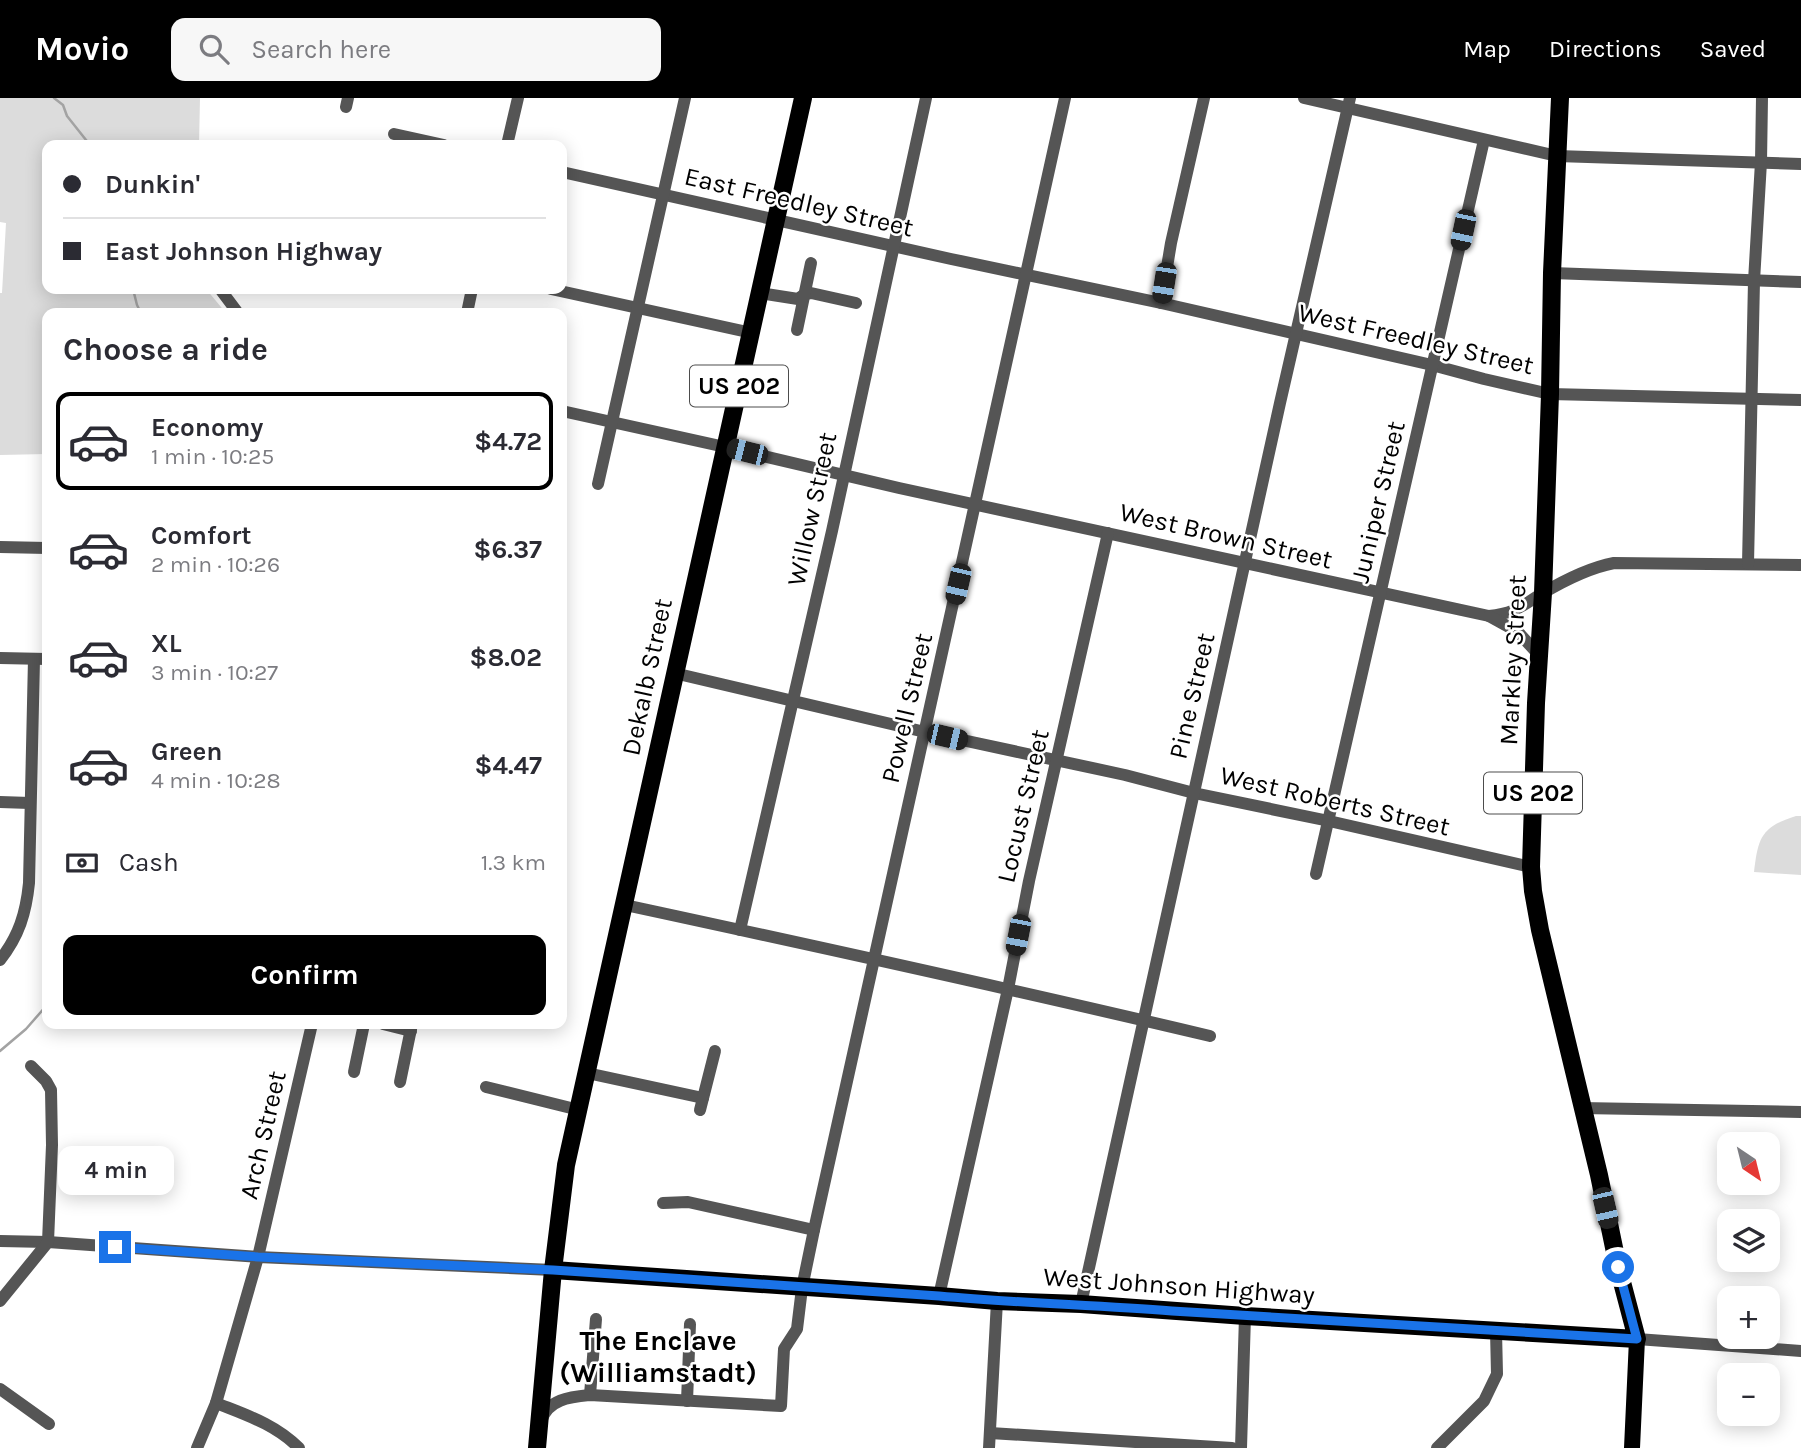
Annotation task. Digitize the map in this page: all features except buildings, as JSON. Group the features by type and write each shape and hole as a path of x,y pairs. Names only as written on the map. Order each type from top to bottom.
{"highway":[{"name":"Dekalb Street","path":"553,1270 566,1165 803,98"},
{"name":"Markley Street","path":"1560,98 1543,593 1536,703 1532,891 1637,1339"},
{"name":"West Johnson Highway","path":"553,1270 997,1301 1637,1339"},
{"name":"US 202","path":"538,1440 553,1270"}],"main road":[{"path":"1632,1448 1637,1339"}],"street":[{"path":"508,140 517,98"},
{"path":"598,484 685,98"},
{"name":"Willow Street","path":"740,930 926,98"},
{"name":"Powell Street","path":"687,1401 781,1406 784,1349 797,1329 814,1230 1065,98"},
{"path":"1161,303 1171,243 1204,98"},
{"path":"1304,98 1349,103 1484,140 1557,156 1801,164"},
{"path":"1748,564 1754,281 1762,98"},
{"name":"Pine Street","path":"1081,1304 1349,103"},
{"path":"394,134 421,140"},
{"name":"Juniper Street","path":"1316,874 1484,140"},
{"name":"East Freedley Street","path":"567,173 1026,275"},
{"path":"797,330 811,263"},
{"path":"1552,273 1801,282"},
{"name":"West Freedley Street","path":"1026,275 1161,303 1550,394 1801,400"},
{"path":"567,293 752,333"},
{"path":"760,293 798,299 811,293 856,303"},
{"name":"West Brown Street","path":"567,412 1489,616 1508,614 1595,566 1614,563 1801,565"},
{"name":"Locust Street","path":"939,1296 1108,533"},
{"path":"0,547 42,548"},
{"path":"1489,616 1518,632 1539,655"},
{"path":"0,658 41,659 30,803 26,909 11,945 0,960"},
{"name":"West Roberts Street","path":"674,673 1194,793 1531,867"},
{"path":"0,802 30,803"},
{"path":"625,905 874,958 1210,1036"},
{"name":"Arch Street","path":"197,1448 216,1403 258,1257 311,1029"},
{"path":"354,1072 363,1029"},
{"path":"400,1082 412,1029"},
{"path":"587,1073 701,1104 715,1051"},
{"path":"0,1301 48,1242 51,1090 31,1066"},
{"path":"486,1087 579,1110"},
{"path":"1581,1108 1801,1112"},
{"path":"663,1203 688,1202 814,1230"},
{"path":"0,1241 258,1257 553,1270"},
{"path":"989,1448 997,1301"},
{"path":"1241,1448 1245,1316"},
{"path":"590,1395 596,1319"},
{"path":"538,1440 544,1411 573,1396 687,1401 690,1324"},
{"path":"1437,1448 1484,1401 1497,1374 1496,1331"},
{"name":"West Johnson Highway","path":"1637,1339 1801,1351"},
{"path":"0,1389 49,1424"},
{"path":"216,1403 260,1419 287,1436 299,1448"},
{"path":"990,1433 1232,1448"}],"shaded area":[{"path":"0,98 200,98 199,140 42,140 42,294 210,294 222,308 42,308 42,454 0,455 0,293 6,223 0,222"},
{"path":"1801,816 1801,875 1754,872 1757,850 1763,835 1775,825"}],"waterway":[{"path":"54,98 63,105 67,116 86,140"},
{"path":"134,294 138,308"},
{"path":"0,1051 26,1029 42,1011"}],"district":[{"name":"The Enclave (Williamstadt)","path":"658,1356"}],"route":[{"path":"115,1247 258,1257 553,1270 997,1301 1637,1339 1618,1267"}]}
